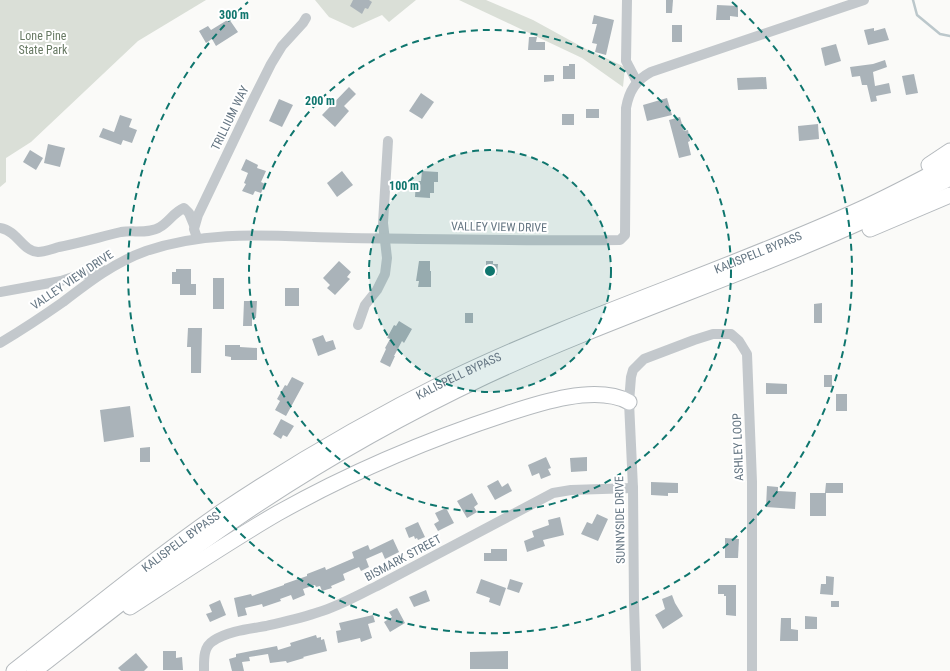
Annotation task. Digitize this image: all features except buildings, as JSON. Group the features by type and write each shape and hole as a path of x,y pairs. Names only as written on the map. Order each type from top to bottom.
{"highway":[{"path":"816,229 950,151"},
{"name":"KALISPELL BYPASS","path":"14,671 129,580 223,511 273,479 367,423 452,379 531,342 816,229 876,202 950,164"},
{"name":"KALISPELL BYPASS","path":"34,671 156,576 240,515 315,468 393,423 454,391 536,354 774,260 868,219 950,178"},
{"path":"774,260 891,221 950,195"},
{"path":"74,640 124,611 208,556 267,520 335,482 388,458 467,427 544,402 568,397 595,395 613,396 629,402"}],"street":[{"path":"627,0 626,61 637,82"},
{"name":"VALLEY VIEW DRIVE","path":"0,342 26,326 109,268 145,251 197,238 232,235 515,241 620,240 625,235 626,108 630,92 637,82 651,72 864,0"},
{"name":"TRILLIUM WAY","path":"194,225 271,64 282,46 306,18"},
{"path":"358,325 365,305 377,290 386,274 387,258 383,223 388,141"},
{"path":"0,228 6,229 13,233 28,249 37,252 90,241 123,232 160,228 178,210 184,208 189,213 197,238"},
{"path":"0,292 61,282 76,276 109,268"},
{"name":"ASHLEY LOOP","path":"633,370 644,359 713,334 731,334 739,342 747,354 752,482 752,671"},
{"name":"SUNNYSIDE DRIVE","path":"633,370 630,377 629,402 633,488 636,671"},
{"name":"BISMARK STREET","path":"204,671 206,648 213,641 231,633 275,624 320,612 378,586 553,493 571,490 633,488"}],"green space":[{"name":"Lone Pine State Park","path":"0,0 206,0 138,41 31,142 6,158 6,182 0,187"},
{"path":"315,0 416,0 389,22 382,15 353,28 329,17"},
{"path":"459,0 486,0 533,20 584,48 625,67 623,87 582,58"}],"waterway":[{"path":"913,0 917,15 940,34 950,36"}]}
